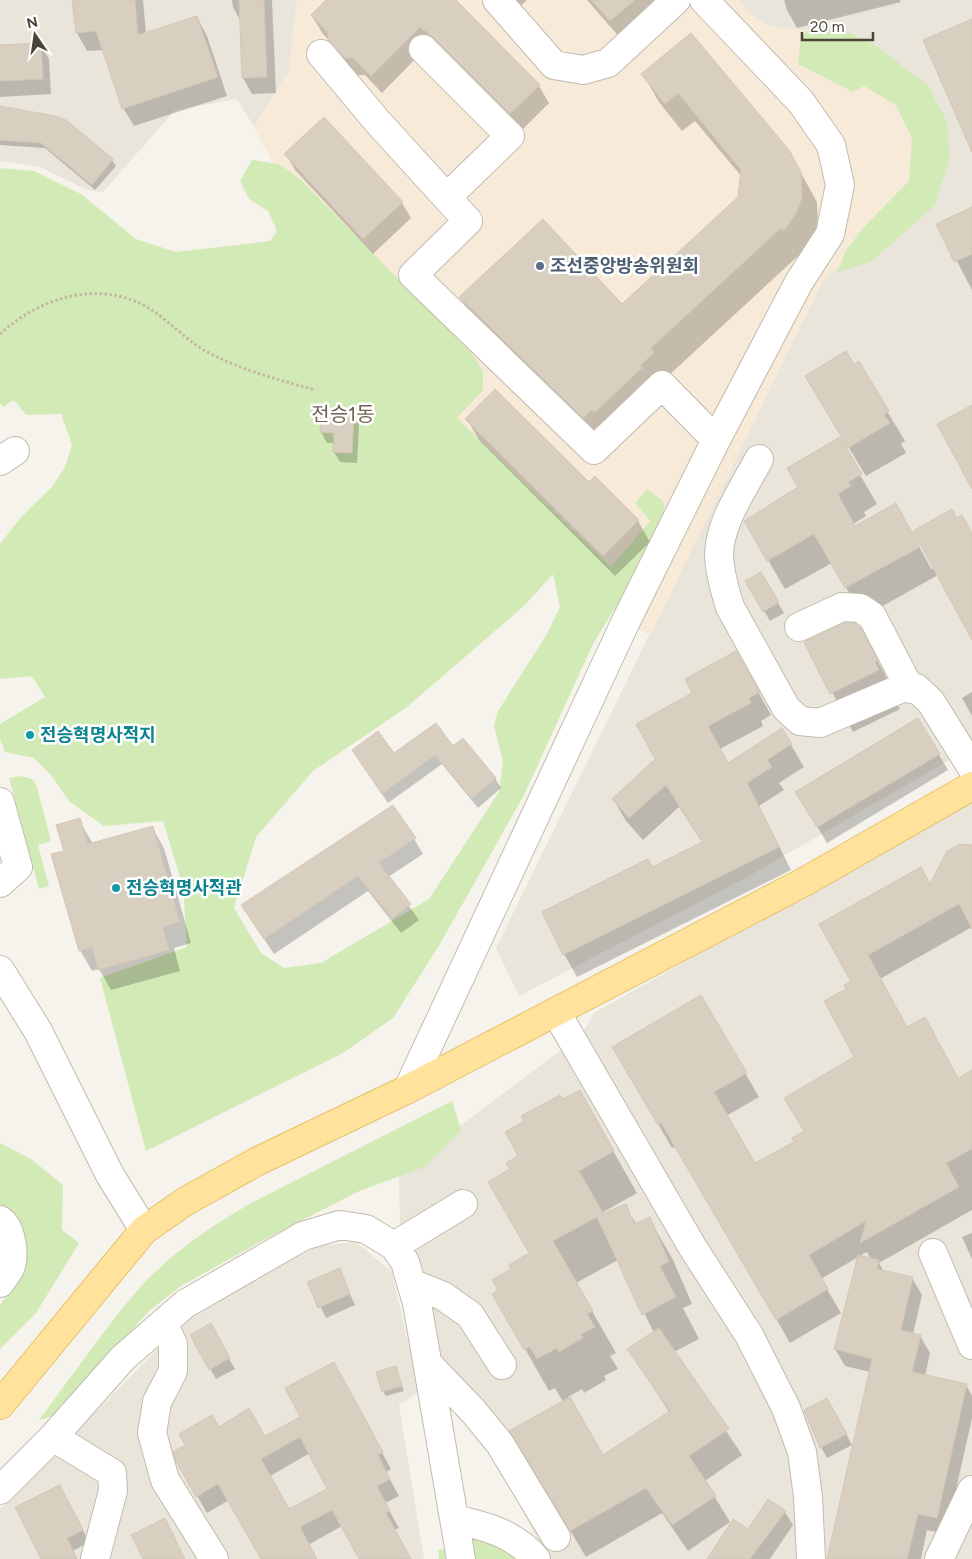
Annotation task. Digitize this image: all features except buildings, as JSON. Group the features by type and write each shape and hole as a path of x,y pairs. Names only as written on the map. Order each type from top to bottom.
{"main road":[{"path":"0,1406 144,1230 215,1183 408,1089 804,882 972,786"}],"street":[{"path":"497,0 554,65 583,70 608,63 676,0"},
{"path":"408,1089 626,622 716,440 799,282 830,234 840,184 832,144 801,102 704,0"},
{"path":"423,49 510,136 448,196"},
{"path":"321,54 377,121 448,196 468,221 413,275 594,450 662,384 716,440"},
{"path":"759,459 726,521 719,554 725,593 730,607 786,708 800,721 820,723 902,688 916,688 932,702 972,768"},
{"path":"799,627 842,607 860,608 872,616 910,688"},
{"path":"0,802 18,867 0,883"},
{"path":"0,970 38,1031 110,1175 144,1230"},
{"path":"556,1012 693,1248 749,1335 786,1408 802,1452 808,1497 811,1559"},
{"path":"394,1246 463,1204"},
{"path":"0,1220 6,1224 10,1239 12,1265 0,1283"},
{"path":"0,1490 53,1437 123,1358 185,1304 303,1236 340,1225 366,1230 394,1246 404,1262 417,1303 459,1557"},
{"path":"933,1253 972,1345"},
{"path":"411,1283 443,1296 470,1315 502,1365"},
{"path":"163,1323 173,1344 173,1371 157,1402 152,1433 165,1480 214,1559"},
{"path":"428,1364 474,1412 500,1444 556,1537"},
{"path":"53,1437 112,1473 113,1491 95,1559"},
{"path":"939,1559 972,1490"},
{"path":"454,1520 488,1526 507,1535 528,1550 536,1559"}],"path":[{"path":"0,334 35,308 57,299 75,294 101,293 121,296 147,307 209,353 238,367 315,390"}],"shaded area":[{"path":"0,0 297,0 289,71 254,127 237,99 175,110 103,192 87,190 40,167 5,161 0,162"},
{"path":"297,0 738,0 753,17 772,27 830,33 921,97 911,223 825,276 650,636 626,621 606,604 449,418 283,182 254,127 289,71"},
{"path":"738,0 972,0 972,747 749,876 519,996 496,948 825,276 911,223 830,33 772,27 753,17"},
{"path":"972,799 972,1559 548,1559 435,1345 400,1228 399,1172 582,1034 594,1013"},
{"path":"356,1242 392,1272 419,1392 399,1405 424,1559 0,1559 0,1509 195,1311 317,1246"}],"green space":[{"path":"812,26 845,31 880,48 928,86 947,122 950,158 935,205 872,261 837,273 845,252 863,228 909,181 912,138 896,105 864,86 853,92 798,64 801,38"},
{"path":"252,160 279,164 301,180 472,354 483,371 483,390 457,418 611,567 650,521 635,503 647,489 663,501 666,524 593,644 524,795 440,944 393,1018 343,1053 146,1151 100,978 187,947 183,887 163,821 104,826 69,801 51,775 34,758 5,752 0,739 0,724 45,697 32,676 0,679 0,544 22,516 52,487 65,467 72,445 61,414 26,415 14,400 3,407 0,403 0,168 34,171 81,194 136,239 176,252 270,241 277,231 268,211 249,199 240,181","holes":["553,574 560,607 547,634 498,711 494,726 503,761 499,792 429,899 321,963 284,968 261,953 234,908 256,837 313,771 407,707 525,605"]},
{"path":"21,776 32,779 36,784 51,841 38,845 49,886 39,889 9,778"},
{"path":"452,1101 461,1130 424,1167 357,1192 260,1242 181,1286 149,1311 53,1416 39,1420 98,1339 136,1292 161,1266 190,1242 253,1202"},
{"path":"0,1143 31,1159 63,1185 62,1230 79,1243 36,1313 0,1349 0,1306 22,1269 0,1210"},
{"path":"470,1531 524,1559 439,1559 438,1550 466,1546"}],"place":[{"name":"조선중앙방송위원회","path":"540,266"},
{"name":"전승혁명사적지","path":"30,735"},
{"name":"전승혁명사적관","path":"116,888"}],"district":[{"name":"전승1동","path":"343,414"}]}
